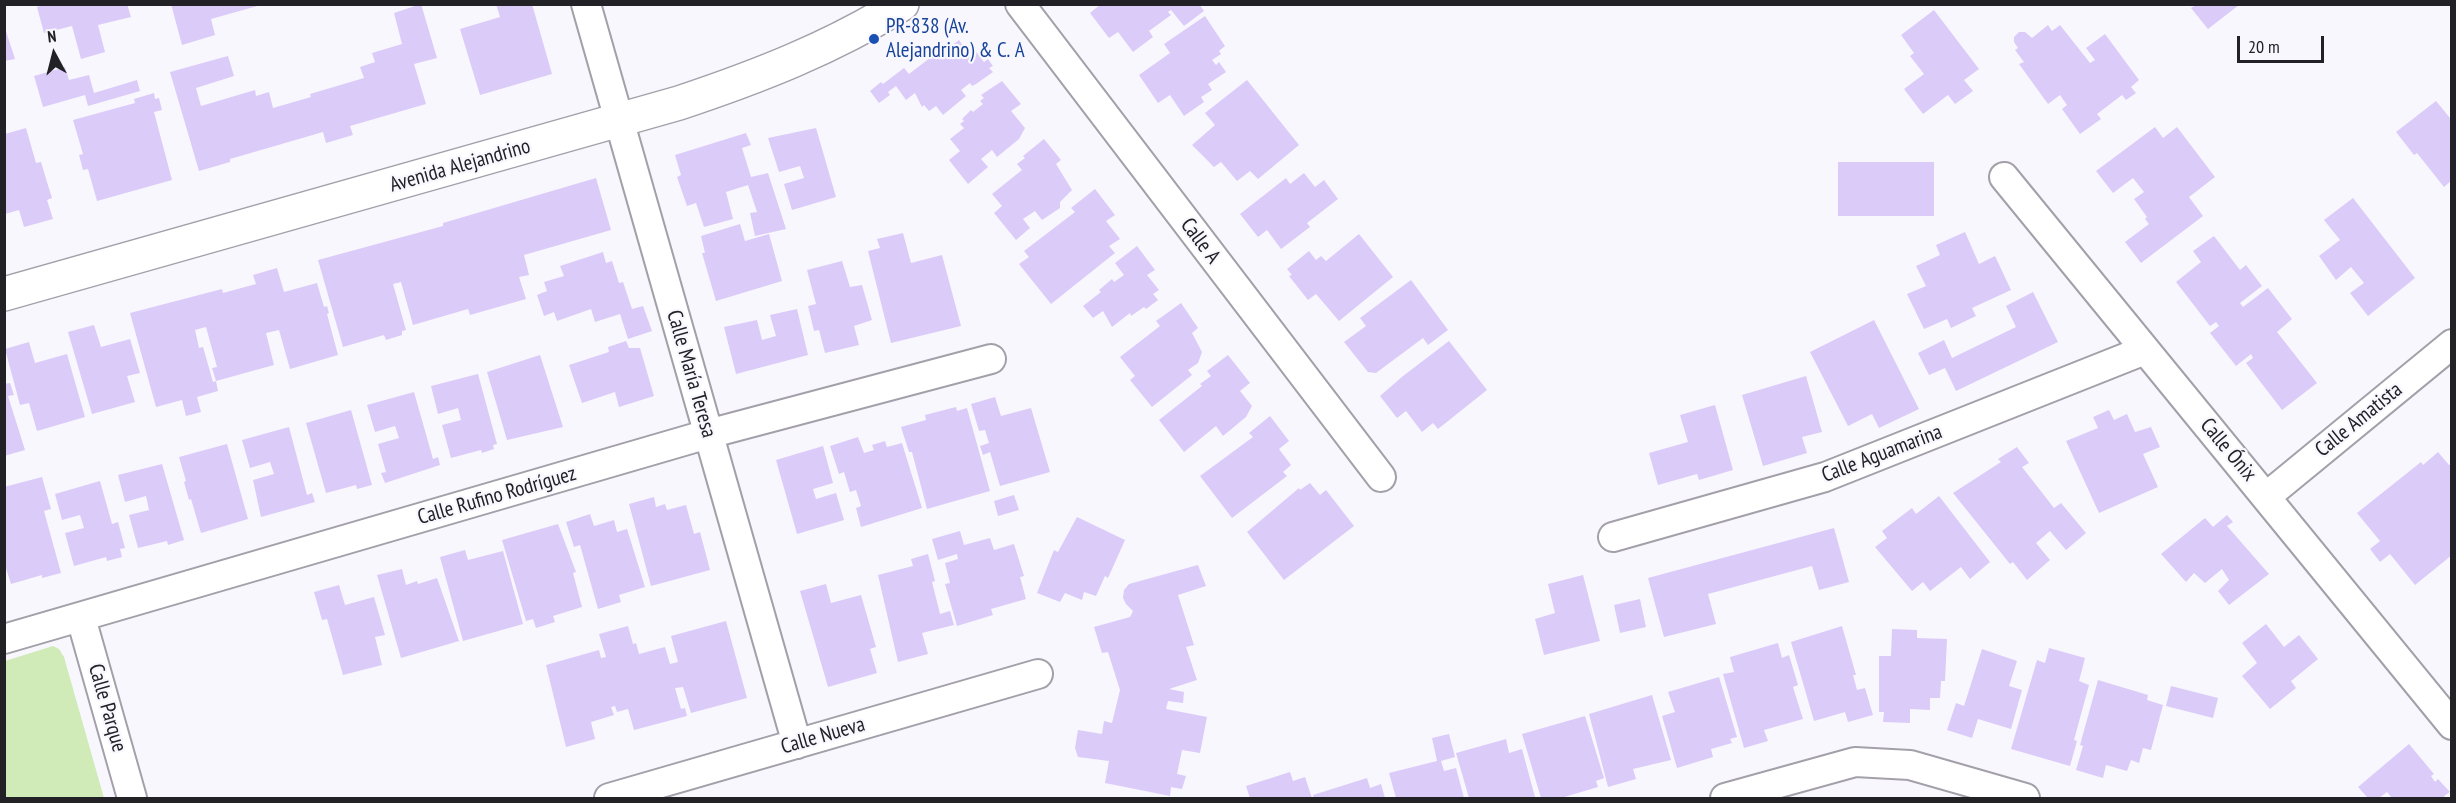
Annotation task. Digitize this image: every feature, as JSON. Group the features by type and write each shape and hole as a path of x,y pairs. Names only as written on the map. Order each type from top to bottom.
{"street":[{"name":"Calle María Teresa","path":"586,4 797,744"},
{"name":"Avenida Alejandrino","path":"4,294 618,122 743,82 868,26 902,4"},
{"name":"Calle A","path":"1020,4 1381,477"},
{"name":"Calle Ónix","path":"2004,177 2267,496 2451,725"},
{"name":"Calle Amatista","path":"2267,496 2451,344"},
{"name":"Calle Aguamarina","path":"1613,537 1825,477 2145,350"},
{"name":"Calle Rufino Rodríguez","path":"4,639 708,434 991,359"},
{"name":"Calle Parque","path":"81,618 132,798"},
{"name":"Calle Nueva","path":"609,798 1038,674"},
{"path":"1725,798 1855,762 1910,765 2025,798"}],"green space":[{"path":"53,646 59,649 64,657 104,798 5,798 5,661"}],"building":[{"path":"45,4 127,4 131,17 98,25 105,52 81,59 72,26 44,33 37,7"},
{"path":"171,4 261,5 211,19 215,35 182,45"},
{"path":"421,4 437,58 414,64 426,104 350,126 353,135 326,143 323,132 230,159 230,162 199,171 170,72 228,56 234,76 196,88 201,106 255,90 256,96 269,92 273,108 364,78 360,67 375,62 372,53 402,44 394,13"},
{"path":"496,4 532,4 552,74 480,95 460,29 500,17"},
{"path":"1101,4 1103,6 1106,4 1199,4 1204,11 1184,26 1171,10 1168,12 1171,15 1149,31 1153,37 1133,52 1118,32 1109,38 1090,13"},
{"path":"2196,5 2239,5 2208,29 2191,8"},
{"path":"1934,10 1979,69 1964,80 1973,91 1955,104 1948,95 1923,114 1904,89 1924,74 1910,56 1914,53 1901,35"},
{"path":"1205,16 1225,46 1219,51 1221,54 1212,60 1216,65 1219,62 1226,72 1208,84 1212,90 1201,97 1204,102 1184,116 1170,95 1158,103 1139,75 1170,53 1164,44"},
{"path":"4,25 15,59 4,61"},
{"path":"2048,25 2052,31 2060,25 2090,63 2095,60 2086,48 2105,34 2139,80 2131,87 2136,93 2126,100 2122,95 2097,114 2101,119 2080,134 2062,109 2067,105 2060,95 2048,104 2019,64 2024,62 2015,50 2018,48 2014,37 2019,32 2025,32 2032,38"},
{"path":"959,40 968,53 974,49 984,62 988,59 993,66 989,68 993,72 976,84 972,86 970,83 961,90 966,96 943,115 936,106 929,111 924,105 922,107 915,93 906,100 896,86 888,92 890,95 879,103 870,91 904,68 909,74 948,44 950,47"},
{"path":"65,67 69,80 89,75 94,93 137,80 140,91 88,106 85,95 43,107 34,76"},
{"path":"1247,80 1299,145 1258,179 1250,171 1237,181 1221,162 1214,167 1192,145 1215,125 1205,113"},
{"path":"1002,81 1021,104 1011,111 1025,128 1019,139 997,157 992,150 981,159 988,167 968,184 949,160 960,151 950,139 964,128 960,124 964,121 962,119 971,110 973,112 983,104 980,101 984,98 981,95"},
{"path":"154,93 155,99 159,98 162,110 154,112 172,180 97,201 88,169 83,170 79,155 83,154 73,120 135,103 134,99"},
{"path":"2436,101 2450,118 2452,117 2452,180 2444,187 2417,153 2414,155 2396,132"},
{"path":"2155,127 2163,138 2177,127 2215,177 2189,197 2203,216 2141,263 2125,242 2149,224 2145,219 2147,217 2134,199 2144,192 2133,178 2113,193 2096,171"},
{"path":"26,128 36,163 41,162 52,198 47,200 53,219 24,227 19,210 5,214 5,134"},
{"path":"816,128 836,197 792,210 784,184 804,178 800,166 779,172 768,138"},
{"path":"746,133 751,145 742,148 751,177 768,173 786,229 755,236 750,213 757,212 748,185 726,192 733,219 704,227 696,203 687,206 677,177 681,175 675,155"},
{"path":"1044,139 1061,160 1056,164 1072,190 1060,202 1060,208 1042,220 1035,211 1023,219 1030,228 1016,240 994,213 1002,206 992,194 1022,170 1017,164"},
{"path":"1838,162 1934,162 1934,216 1838,216"},
{"path":"1304,173 1315,187 1324,180 1338,199 1307,223 1310,227 1281,249 1267,230 1258,237 1240,214 1286,178 1290,184"},
{"path":"596,178 611,230 524,255 529,275 519,277 526,299 470,315 468,309 413,325 401,282 393,284 406,330 402,331 402,335 386,340 384,335 343,347 318,260 443,226 443,223"},
{"path":"1095,189 1115,215 1106,221 1120,239 1109,246 1115,253 1051,304 1019,264 1029,257 1024,251 1075,212 1071,208"},
{"path":"2353,198 2415,278 2368,316 2350,293 2364,283 2351,267 2336,280 2319,256 2340,240 2324,220"},
{"path":"740,224 745,241 769,234 782,281 716,301 702,253 705,253 701,236"},
{"path":"1965,232 1979,264 1995,256 2011,290 1972,308 1976,316 1951,328 1947,319 1924,329 1907,294 1926,286 1916,266 1940,255 1936,245"},
{"path":"903,233 911,263 942,255 961,326 891,343 868,251 880,248 877,239"},
{"path":"1359,234 1393,277 1339,321 1316,294 1308,300 1289,276 1292,275 1287,269 1309,251 1316,260 1321,256 1326,261"},
{"path":"2214,236 2240,270 2246,265 2262,286 2240,303 2243,307 2268,288 2292,319 2277,332 2317,383 2282,410 2246,363 2253,358 2251,354 2236,366 2210,333 2219,326 2216,322 2210,326 2176,282 2201,262 2193,251"},
{"path":"1137,246 1155,270 1147,275 1159,290 1153,294 1158,300 1131,316 1130,313 1112,327 1103,311 1093,318 1083,306 1101,292 1099,290 1112,279 1114,282 1124,275 1115,263"},
{"path":"603,252 606,263 612,261 619,283 623,282 632,309 643,306 652,331 628,339 620,314 595,322 591,309 557,321 554,312 544,316 537,295 547,291 544,282 564,276 560,266"},
{"path":"842,261 850,287 862,285 872,320 854,326 859,345 825,353 819,330 814,331 808,306 816,304 807,270"},
{"path":"277,268 284,292 317,283 324,307 327,306 338,355 290,369 279,330 266,333 274,365 216,381 218,391 197,397 201,412 186,416 182,400 156,407 130,313 222,289 223,293 256,284 253,275","holes":["206,327 217,367 212,368 216,381 213,382 203,347 199,348 195,330"]},
{"path":"1411,280 1448,330 1428,345 1423,338 1376,373 1368,372 1344,342 1366,326 1360,318"},
{"path":"2033,292 2058,342 1956,391 1945,368 1929,375 1918,353 1944,340 1952,358 2016,327 2006,306"},
{"path":"1181,303 1198,328 1192,333 1202,352 1198,363 1188,370 1192,375 1152,407 1130,380 1135,376 1120,357 1160,326 1156,321"},
{"path":"797,309 808,355 736,374 724,327 757,320 762,340 776,336 770,315"},
{"path":"1874,320 1919,409 1879,428 1872,414 1848,426 1810,352"},
{"path":"94,325 101,347 130,339 140,373 127,376 135,402 92,414 68,332"},
{"path":"626,341 629,348 640,348 654,396 619,407 615,392 582,403 569,365 609,352 608,347"},
{"path":"1449,341 1487,390 1438,429 1433,423 1422,432 1406,411 1397,418 1380,396"},
{"path":"29,342 35,363 67,354 85,417 37,431 29,403 20,405 5,349"},
{"path":"540,355 563,427 507,440 487,372"},
{"path":"1228,355 1250,383 1240,391 1252,406 1246,417 1223,436 1216,426 1184,452 1159,420 1202,386 1200,384 1211,376 1207,371"},
{"path":"478,374 497,444 493,445 494,449 482,453 481,450 451,458 442,425 461,420 458,408 438,414 431,386"},
{"path":"1806,376 1822,432 1802,437 1807,453 1763,466 1742,395"},
{"path":"10,383 14,395 8,396 25,450 4,456 4,384"},
{"path":"414,392 433,459 438,457 440,465 385,483 381,473 386,472 378,444 399,438 395,426 375,432 367,405"},
{"path":"995,397 1001,416 1031,408 1050,472 1000,486 990,452 983,455 980,446 989,443 985,430 979,431 971,404"},
{"path":"1715,405 1733,470 1699,480 1697,474 1658,485 1649,453 1688,442 1680,415"},
{"path":"956,407 957,411 967,408 990,491 927,509 912,452 909,452 901,427 926,420 925,415"},
{"path":"351,410 372,485 357,489 356,485 326,493 306,423"},
{"path":"2109,410 2114,420 2127,414 2135,432 2151,427 2160,447 2143,454 2158,487 2099,513 2066,441 2098,428 2093,417"},
{"path":"1270,416 1289,441 1279,449 1291,465 1283,472 1287,476 1232,518 1200,476 1253,437 1249,433"},
{"path":"289,427 307,495 312,493 315,502 261,517 253,480 274,474 270,462 250,468 242,440"},
{"path":"858,437 864,453 874,450 872,445 885,441 887,447 902,443 922,508 861,527 856,508 861,506 856,490 850,492 844,472 839,474 830,446"},
{"path":"227,444 248,519 201,533 191,499 189,500 179,457"},
{"path":"823,446 833,483 813,489 816,499 836,493 844,520 797,534 776,460"},
{"path":"2017,447 2029,463 2022,467 2054,508 2061,503 2086,533 2066,550 2050,531 2036,543 2050,560 2027,580 2013,562 2010,564 1953,493 2001,462 1998,459"},
{"path":"2438,452 2449,465 2452,464 2452,555 2415,585 2390,554 2380,562 2370,549 2380,541 2357,513 2421,462 2423,465"},
{"path":"162,464 184,540 168,545 167,541 138,548 129,515 149,510 146,496 125,502 118,475"},
{"path":"42,477 51,509 44,511 61,573 42,578 42,575 11,584 4,562 4,487"},
{"path":"100,481 112,524 118,522 125,548 120,549 122,557 107,561 106,557 74,566 65,533 84,528 80,515 62,520 55,494"},
{"path":"1310,483 1320,495 1326,490 1354,526 1284,580 1247,532 1299,488 1300,490"},
{"path":"1014,495 1019,510 998,516 994,501"},
{"path":"1939,496 1990,562 1970,579 1961,567 1930,591 1923,582 1912,591 1875,547 1887,538 1882,531 1912,508 1916,514"},
{"path":"654,497 656,507 665,504 667,510 686,505 694,534 700,532 710,570 651,586 629,504"},
{"path":"590,514 594,526 614,520 617,532 627,529 645,587 619,595 621,602 598,609 580,545 574,547 566,522"},
{"path":"2227,515 2233,522 2227,526 2269,574 2229,605 2218,591 2229,580 2222,569 2205,583 2194,573 2186,582 2161,554 2205,518 2213,527"},
{"path":"1077,517 1125,540 1108,578 1105,576 1096,596 1084,592 1082,600 1065,593 1060,602 1037,593 1054,550 1058,552"},
{"path":"558,524 576,572 573,573 582,607 553,616 555,622 536,628 533,619 526,621 502,540"},
{"path":"1834,528 1849,582 1819,590 1812,566 1708,594 1716,624 1664,637 1648,578"},
{"path":"960,531 964,545 990,538 994,550 1014,544 1024,576 1020,577 1026,599 991,609 993,615 957,626 945,584 950,583 945,563 958,559 957,554 938,560 932,539"},
{"path":"465,550 468,560 503,551 523,624 463,641 440,557"},
{"path":"928,554 940,614 950,611 954,625 922,633 928,654 898,662 878,575 913,566 911,559"},
{"path":"1198,565 1206,586 1178,595 1194,645 1186,647 1197,680 1169,689 1184,692 1183,703 1168,701 1166,709 1207,717 1200,753 1182,750 1177,774 1186,776 1182,789 1171,787 1170,796 1105,783 1109,761 1078,757 1075,748 1078,730 1102,734 1104,721 1112,723 1120,690 1108,652 1102,653 1094,627 1130,617 1133,611 1123,598 1124,590 1129,584"},
{"path":"402,569 406,585 437,578 459,641 401,658 377,575"},
{"path":"1583,575 1600,641 1544,655 1535,619 1555,613 1548,584"},
{"path":"826,584 831,603 861,595 876,647 870,649 877,673 828,687 800,591"},
{"path":"339,585 345,605 374,597 385,635 375,637 382,665 343,675 327,619 322,620 314,592"},
{"path":"1640,599 1646,627 1620,633 1614,605"},
{"path":"726,621 747,698 691,713 683,687 675,688 681,709 685,708 687,716 634,730 628,709 617,712 615,706 611,707 614,715 591,722 595,739 566,747 546,665 599,650 601,658 606,657 599,634 628,626 633,644 636,643 639,654 665,647 670,664 678,662 671,636"},
{"path":"2266,624 2284,647 2299,635 2318,659 2291,681 2296,688 2270,709 2242,676 2257,663 2242,643"},
{"path":"1842,626 1856,675 1853,675 1857,690 1865,688 1873,715 1848,722 1845,712 1814,721 1791,642"},
{"path":"1892,629 1917,630 1917,638 1947,639 1945,681 1941,681 1940,698 1930,698 1930,710 1910,709 1910,723 1883,722 1884,712 1879,712 1879,656 1891,656"},
{"path":"1778,643 1782,658 1789,655 1798,685 1793,687 1803,719 1764,730 1768,741 1744,748 1723,674 1734,672 1730,657"},
{"path":"2049,648 2085,658 2079,681 2089,685 2074,740 2077,741 2070,766 2011,749 2037,660 2045,663"},
{"path":"1982,649 2017,661 2009,686 2022,690 2011,729 1978,719 1972,738 1947,730 1956,703 1964,706"},
{"path":"1719,677 1737,737 1730,739 1732,743 1711,749 1713,757 1677,768 1662,716 1675,712 1668,692"},
{"path":"2098,680 2148,695 2147,700 2163,705 2151,750 2143,748 2139,763 2131,760 2127,771 2106,765 2103,778 2076,770 2083,746 2080,745"},
{"path":"2171,686 2218,698 2213,718 2166,706"},
{"path":"1652,695 1671,760 1633,769 1636,779 1608,787 1589,714"},
{"path":"1585,716 1604,778 1596,781 1598,787 1561,798 1541,798 1522,734"},
{"path":"1449,734 1455,757 1441,761 1444,771 1456,768 1464,798 1396,798 1389,773 1437,761 1432,738"},
{"path":"1506,739 1509,753 1522,749 1535,797 1469,798 1456,753"},
{"path":"2409,744 2434,774 2431,776 2435,782 2438,779 2450,792 2444,796 2446,798 2392,798 2387,792 2379,798 2368,798 2358,787"},
{"path":"1290,772 1293,781 1305,777 1312,798 1250,798 1246,786"},
{"path":"1367,778 1370,788 1381,784 1385,798 1314,798 1313,795"}],"place":[{"name":"PR-838 (Av. Alejandrino) & C. A","path":"874,39"}]}
